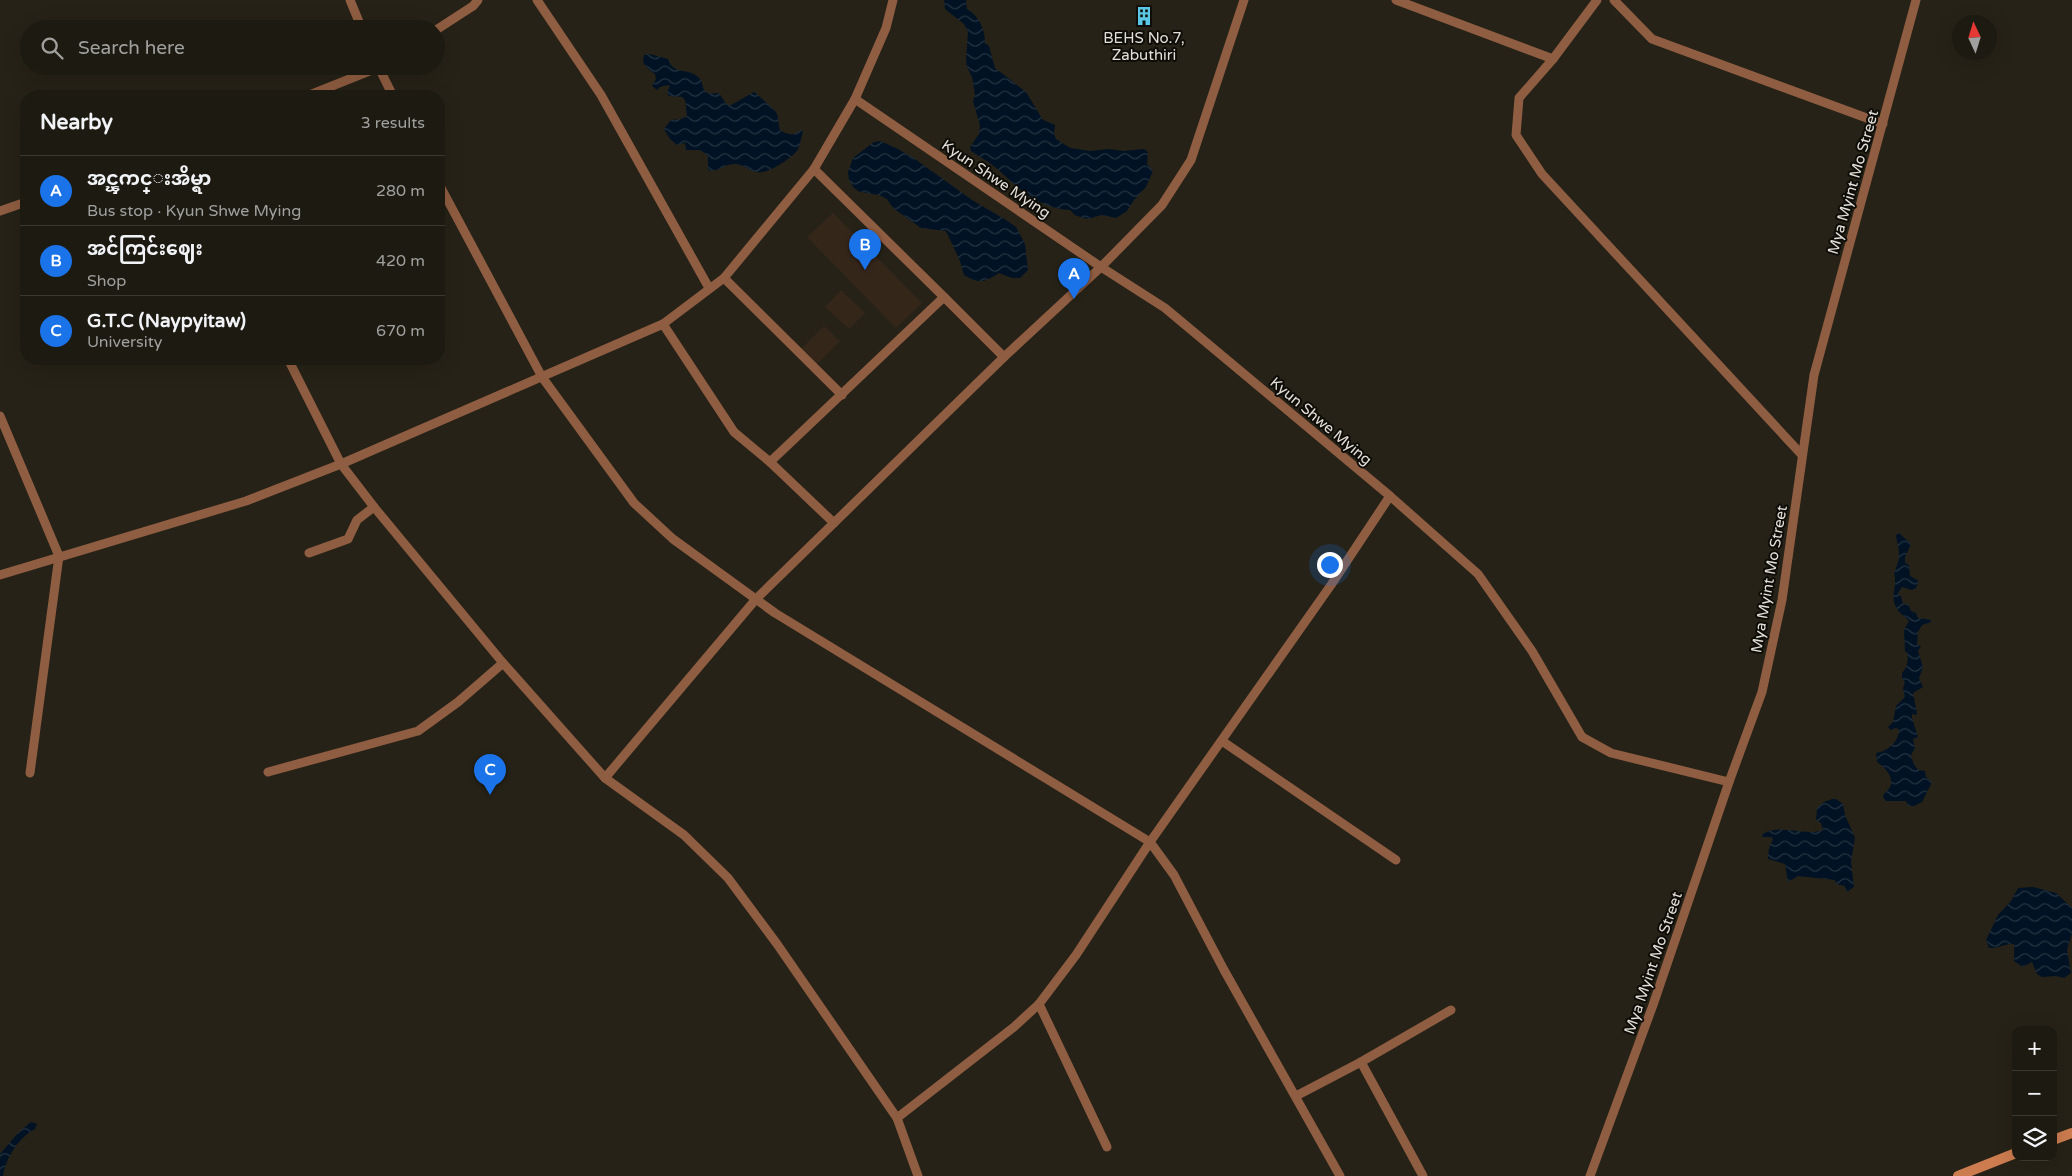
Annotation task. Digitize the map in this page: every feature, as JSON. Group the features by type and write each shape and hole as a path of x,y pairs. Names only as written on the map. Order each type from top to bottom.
{"main road":[{"path":"2057,1139 2072,1133"},
{"path":"1958,1176 2012,1155"}],"street":[{"path":"350,0 358,20"},
{"path":"445,24 473,6 478,0"},
{"path":"537,0 601,95 709,288"},
{"path":"0,575 246,501 341,464 663,324 724,278 814,169 855,99 886,28 893,0"},
{"path":"605,778 756,599 1004,357 1101,268 1162,205 1191,160 1244,0"},
{"path":"1396,0 1553,59"},
{"path":"1598,0 1553,59 1520,98 1516,135 1542,174 1802,455"},
{"path":"1614,0 1652,39 1883,124"},
{"name":"Mya Myint Mo Street","path":"1590,1176 1653,1005 1729,782 1762,692 1782,600 1814,375 1916,0"},
{"path":"322,90 360,75"},
{"path":"384,75 390,90"},
{"name":"Kyun Shwe Mying","path":"855,99 1101,268 1164,308 1390,496 1478,574 1532,651 1582,737 1612,753 1729,782"},
{"path":"814,169 1004,357"},
{"path":"445,195 542,377 634,503 673,539 775,613 1150,842 1174,875 1224,970 1340,1176"},
{"path":"0,211 20,204"},
{"path":"724,278 842,395"},
{"path":"770,462 944,297"},
{"path":"663,324 734,432 770,462 834,523"},
{"path":"291,365 341,464 374,507 503,663 605,778 684,835 728,878 777,944 896,1118 918,1176"},
{"path":"0,416 59,556 30,773"},
{"path":"896,1118 1014,1027 1039,1004 1076,955 1150,842 1331,585 1390,496"},
{"path":"309,553 348,539 357,520 374,507"},
{"path":"268,772 418,731 458,702 503,663"},
{"path":"1222,741 1396,860"},
{"path":"1039,1004 1107,1147"},
{"path":"1296,1096 1361,1062 1451,1010"},
{"path":"1361,1062 1423,1176"}],"shaded area":[{"path":"833,213 922,303 896,328 807,237"},
{"path":"841,290 865,313 849,329 825,307"},
{"path":"824,326 840,341 817,364 801,349"}],"water":[{"path":"944,0 966,0 967,9 975,15 982,28 985,43 989,46 995,68 1026,92 1043,120 1055,125 1054,134 1056,139 1070,148 1090,151 1144,149 1148,152 1147,164 1153,171 1146,187 1127,211 1116,218 1101,215 1089,219 1075,215 1070,210 1042,203 1025,193 996,168 971,151 970,147 979,134 980,126 973,101 975,95 972,77 967,67 968,32 964,24 945,9"},
{"path":"650,54 668,59 673,67 697,76 707,93 719,93 727,105 731,105 754,92 776,112 780,130 791,134 801,130 803,132 797,151 778,166 766,171 756,172 737,164 730,164 712,171 708,170 708,156 700,150 686,150 685,143 677,145 670,139 664,129 671,120 687,116 685,100 682,97 669,96 667,92 670,86 668,85 657,90 652,86 656,79 655,74 643,62 644,55"},
{"path":"880,141 915,159 972,200 1016,227 1025,244 1028,270 1020,278 1012,278 999,273 981,281 969,278 964,275 960,261 946,231 921,228 893,208 887,199 879,195 860,192 854,188 849,180 848,172 853,158 874,142"},
{"path":"1899,533 1911,544 1905,557 1905,563 1909,565 1910,576 1919,581 1916,588 1912,590 1902,587 1898,593 1903,604 1908,604 1911,611 1916,613 1918,618 1931,620 1931,622 1922,625 1918,632 1917,644 1921,646 1918,651 1923,667 1919,678 1923,687 1913,693 1917,713 1916,715 1912,714 1912,718 1918,737 1913,739 1915,748 1911,755 1915,766 1919,770 1925,771 1926,777 1932,782 1922,802 1914,806 1908,806 1906,801 1886,801 1883,797 1890,787 1891,780 1886,769 1877,762 1876,753 1889,748 1895,742 1899,729 1891,730 1888,727 1893,722 1896,706 1905,697 1903,688 1905,682 1902,678 1902,673 1908,658 1907,652 1905,652 1904,630 1909,621 1898,611 1894,600 1894,573 1899,554 1896,535"},
{"path":"1836,799 1843,804 1845,815 1855,838 1851,862 1854,887 1847,892 1845,886 1836,884 1835,880 1798,876 1788,882 1785,864 1768,859 1769,848 1773,839 1771,837 1762,837 1763,834 1777,830 1816,832 1823,830 1821,823 1816,820 1817,808 1824,802"},
{"path":"2033,887 2056,893 2072,908 2072,933 2067,950 2071,973 2064,978 2056,976 2042,977 2037,974 2032,962 2023,967 2014,961 2014,944 1989,948 1986,940 1998,915 2011,901 2018,888"},
{"path":"31,1122 37,1124 35,1129 19,1142 7,1162 3,1176 0,1176 0,1154 18,1133"}],"place":[{"name":"BEHS No.7, Zabuthiri","path":"1144,16"},
{"name":"အင်ကြင်းဈေး","path":"865,270"},
{"name":"အင္ၾကင္းအိမ္ရာ","path":"1074,299"},
{"name":"G.T.C (Naypyitaw)","path":"490,795"}]}
